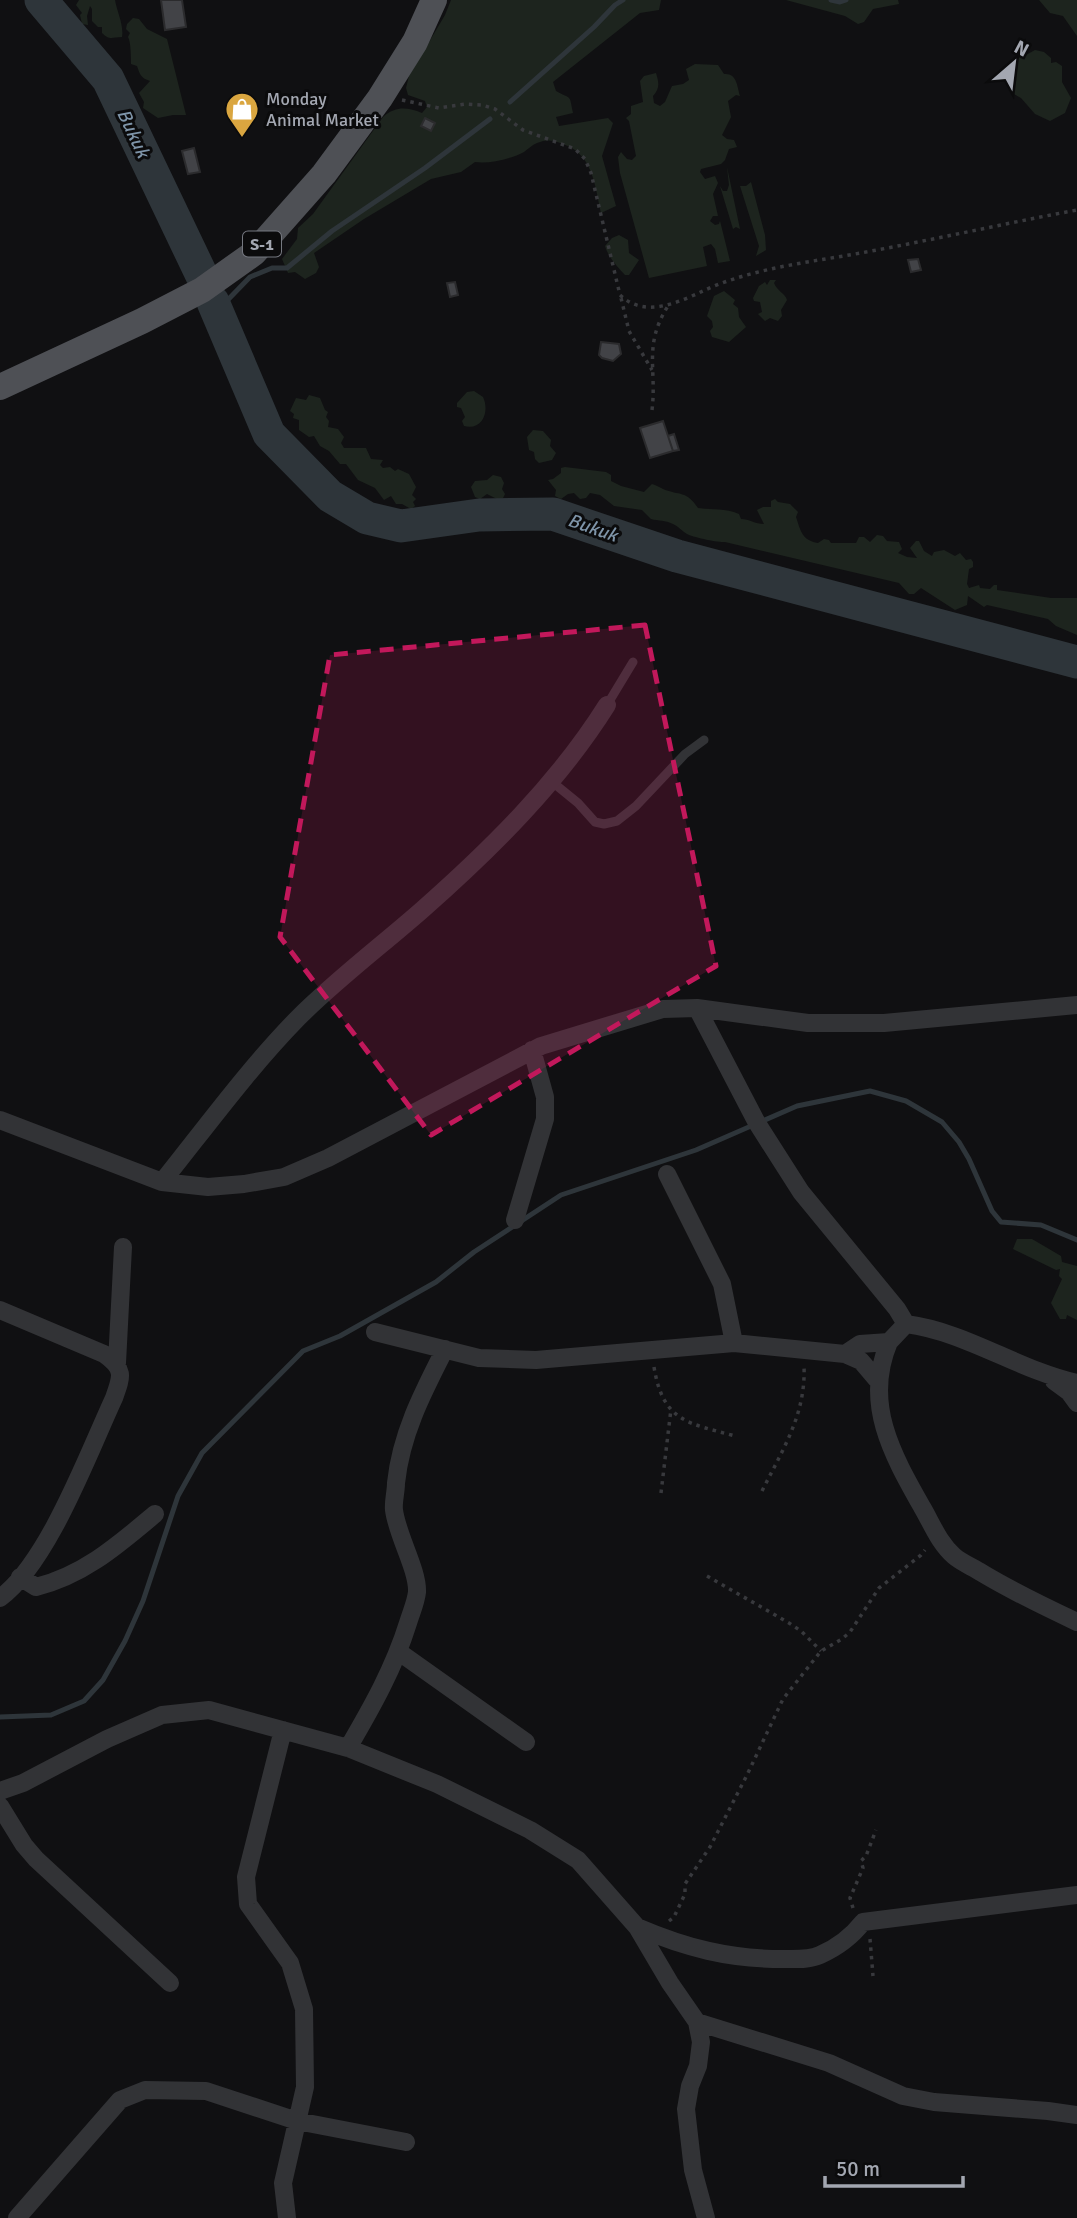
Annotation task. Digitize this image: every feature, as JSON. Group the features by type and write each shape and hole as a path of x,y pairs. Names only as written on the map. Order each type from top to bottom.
{"main road":[{"name":"S-1","path":"0,387 202,290 254,253 324,174 383,93 415,42 434,0"}],"street":[{"path":"162,1182 297,1020 508,829 584,741 607,705"},
{"path":"0,1120 162,1182 208,1187 244,1184 284,1177 328,1158 532,1050 663,1009 697,1008 808,1023 884,1023 1077,1005"},
{"path":"697,1008 757,1123 801,1192 897,1309 906,1324 962,1339 1077,1383"},
{"path":"515,1220 545,1119 545,1097 532,1050"},
{"path":"667,1174 722,1283 734,1343"},
{"path":"117,1363 123,1247"},
{"path":"0,1310 104,1354 117,1363 121,1371 120,1381 108,1410 53,1529 32,1564 0,1598"},
{"path":"906,1324 889,1342 881,1361 878,1381 883,1429 900,1470 938,1538 954,1556 998,1583 1077,1622"},
{"path":"375,1332 479,1358 536,1360 734,1343 845,1354 861,1361 878,1381"},
{"path":"845,1354 860,1344 889,1342"},
{"path":"348,1748 375,1702 399,1652 417,1595 416,1582 394,1509 398,1472 404,1438 417,1404 445,1349"},
{"path":"1043,1372 1069,1392 1077,1403"},
{"path":"20,1577 36,1587 53,1583 108,1554 155,1514"},
{"path":"399,1652 526,1742"},
{"path":"0,1790 23,1783 107,1739 162,1715 209,1710 348,1748 437,1784 530,1830 578,1860 645,1930 670,1983 698,2022 701,2042 698,2066 690,2086 686,2109 693,2170 706,2218"},
{"path":"283,1730 246,1877 248,1905 290,1963 304,2009 305,2087 283,2183 288,2218"},
{"path":"0,1806 36,1859 170,1983"},
{"path":"645,1930 680,1945 736,1957 804,1959 835,1947 855,1932 863,1922 1077,1895"},
{"path":"698,2022 829,2063 903,2096 934,2102 1077,2115"},
{"path":"17,2218 120,2100 145,2090 206,2091 298,2121 406,2141"}],"lane":[{"path":"607,705 633,662"},
{"path":"551,781 578,803 595,822 604,824 617,821 636,806 685,754 704,740"}],"path":[{"path":"383,93 439,108 466,104 495,109 523,130 575,149 585,159 592,173 629,331 652,370"},
{"path":"620,295 627,302 638,306 669,304 731,280 789,265 1077,211"},
{"path":"652,410 650,356 657,326 669,304"},
{"path":"652,1350 657,1384 676,1416 686,1422 734,1436"},
{"path":"762,1491 798,1419 805,1384 803,1351"},
{"path":"661,1493 671,1409"},
{"path":"645,1930 674,1917 685,1894 685,1884 710,1847 783,1699 821,1651 850,1632 879,1588 921,1555 928,1545 933,1527"},
{"path":"707,1576 795,1627 821,1651"},
{"path":"873,1976 871,1943 850,1898 863,1868 860,1861 866,1856 876,1830"}],"highlighted area":[{"path":"645,625 716,966 431,1135 280,937 330,655"}],"shaded area":[{"path":"79,0 115,0 122,37 109,38 102,33 102,27 92,21 90,6 88,25 82,24 82,13 76,5"},
{"path":"451,0 661,0 659,10 640,13 553,82 556,91 569,98 573,113 556,117 559,126 608,118 613,123 602,156 616,206 601,213 591,172 581,155 563,144 544,141 513,157 493,162 475,162 461,172 431,179 314,253 319,267 316,273 305,279 295,272 288,273 282,259 297,239 298,228 313,214 383,117 402,109 422,113 427,107 425,101 408,95 406,88 409,76"},
{"path":"786,0 898,0 899,4 873,9 864,22 858,24 845,16"},
{"path":"1039,0 1077,0 1077,36 1063,16 1050,13"},
{"path":"133,18 139,19 147,29 167,39 186,115 158,118 143,108 144,102 139,93 150,81 141,76 137,66 131,64 128,37 130,33 126,29"},
{"path":"1035,50 1044,52 1051,58 1051,63 1056,62 1062,66 1062,82 1071,98 1065,113 1050,121 1035,114 1021,98 1012,93 1016,55 1026,55"},
{"path":"695,64 718,65 724,74 734,78 740,96 736,95 728,101 731,117 722,135 734,140 737,147 729,149 721,164 701,169 700,172 705,179 715,176 718,183 713,194 718,216 713,216 710,221 715,225 720,221 730,261 718,263 711,244 703,247 707,266 649,278 620,173 618,157 621,152 627,159 632,160 636,156 629,121 626,118 631,114 631,106 643,102 640,81 644,76 656,73 658,85 653,96 654,103 660,106 665,102 672,86 689,80 686,69"},
{"path":"727,167 740,229 733,229 720,186 723,191 727,191"},
{"path":"751,182 765,235 766,250 756,256 759,246 740,186"},
{"path":"619,235 628,240 629,253 639,260 629,275 625,275 616,265 605,246"},
{"path":"770,280 776,280 775,286 787,300 778,321 770,318 765,321 758,314 762,312 760,302 754,301 753,298 759,286 765,282 767,285"},
{"path":"724,291 735,300 733,304 738,308 739,317 746,327 729,342 712,337 712,321 707,316 714,296"},
{"path":"474,391 483,397 485,414 476,426 464,426 462,421 465,417 457,403 467,392"},
{"path":"309,395 320,398 328,412 328,427 338,429 344,437 341,443 344,448 366,448 371,459 383,460 380,465 383,468 390,467 409,474 416,487 412,495 416,499 413,502 415,506 411,509 396,504 391,496 384,500 375,488 358,480 346,464 340,464 329,451 320,446 314,436 309,437 299,430 299,420 293,418 294,414 290,411 296,398 306,400"},
{"path":"533,430 543,431 551,440 550,446 556,453 552,460 539,463 534,452 529,450 527,437"},
{"path":"561,468 606,472 611,475 611,481 644,492 653,484 686,496 698,508 729,511 739,514 741,519 761,524 764,524 757,510 771,507 771,501 775,499 790,504 798,512 796,517 803,534 818,543 824,539 831,543 856,543 859,537 870,542 877,535 883,536 887,541 899,542 902,549 898,553 907,557 917,558 910,548 916,541 932,556 934,552 944,550 955,556 960,553 966,560 971,559 973,562 973,567 969,569 969,588 979,585 980,588 990,589 997,585 997,590 1051,598 1077,598 1077,635 1056,626 1048,619 987,605 984,607 968,596 967,605 955,610 921,588 914,594 909,594 899,583 694,537 670,523 651,519 642,510 614,506 600,495 590,493 586,498 580,499 574,493 561,499 555,496 556,490 548,480 561,473"},
{"path":"493,475 501,477 504,483 503,498 497,499 487,494 480,499 475,497 471,487 475,481 487,480"},
{"path":"1017,1239 1032,1239 1061,1256 1062,1262 1077,1266 1077,1320 1067,1315 1066,1319 1060,1319 1051,1303 1062,1279 1059,1276 1060,1269 1056,1270 1013,1249"}],"building":[{"path":"161,0 182,0 186,27 165,30"},
{"path":"425,118 435,123 431,131 421,126"},
{"path":"194,148 200,172 188,174 182,151"},
{"path":"918,259 921,270 911,272 908,260"},
{"path":"455,282 458,295 450,297 447,283"},
{"path":"601,342 619,344 621,354 613,361 602,358 599,355"},
{"path":"663,421 673,451 650,458 640,428"},
{"path":"674,434 679,450 673,451 668,436"}],"waterway":[{"name":"Bukuk","path":"41,0 108,79 204,280"},
{"path":"510,102 623,0"},
{"path":"831,0 846,0"},
{"path":"217,311 250,277 272,268 287,268 332,231 425,168 490,119"},
{"name":"Bukuk","path":"213,302 269,434 330,496 367,518 401,526 479,515 553,514 677,556 1077,662"},
{"path":"0,1717 51,1715 84,1701 103,1680 143,1601 178,1496 202,1453 303,1351 340,1336 436,1282 474,1252 561,1195 696,1150 797,1106 870,1091 906,1101 942,1122 959,1142 992,1211 1001,1222 1041,1225 1077,1240"}],"place":[{"name":"Monday Animal Market","path":"242,139"}]}
